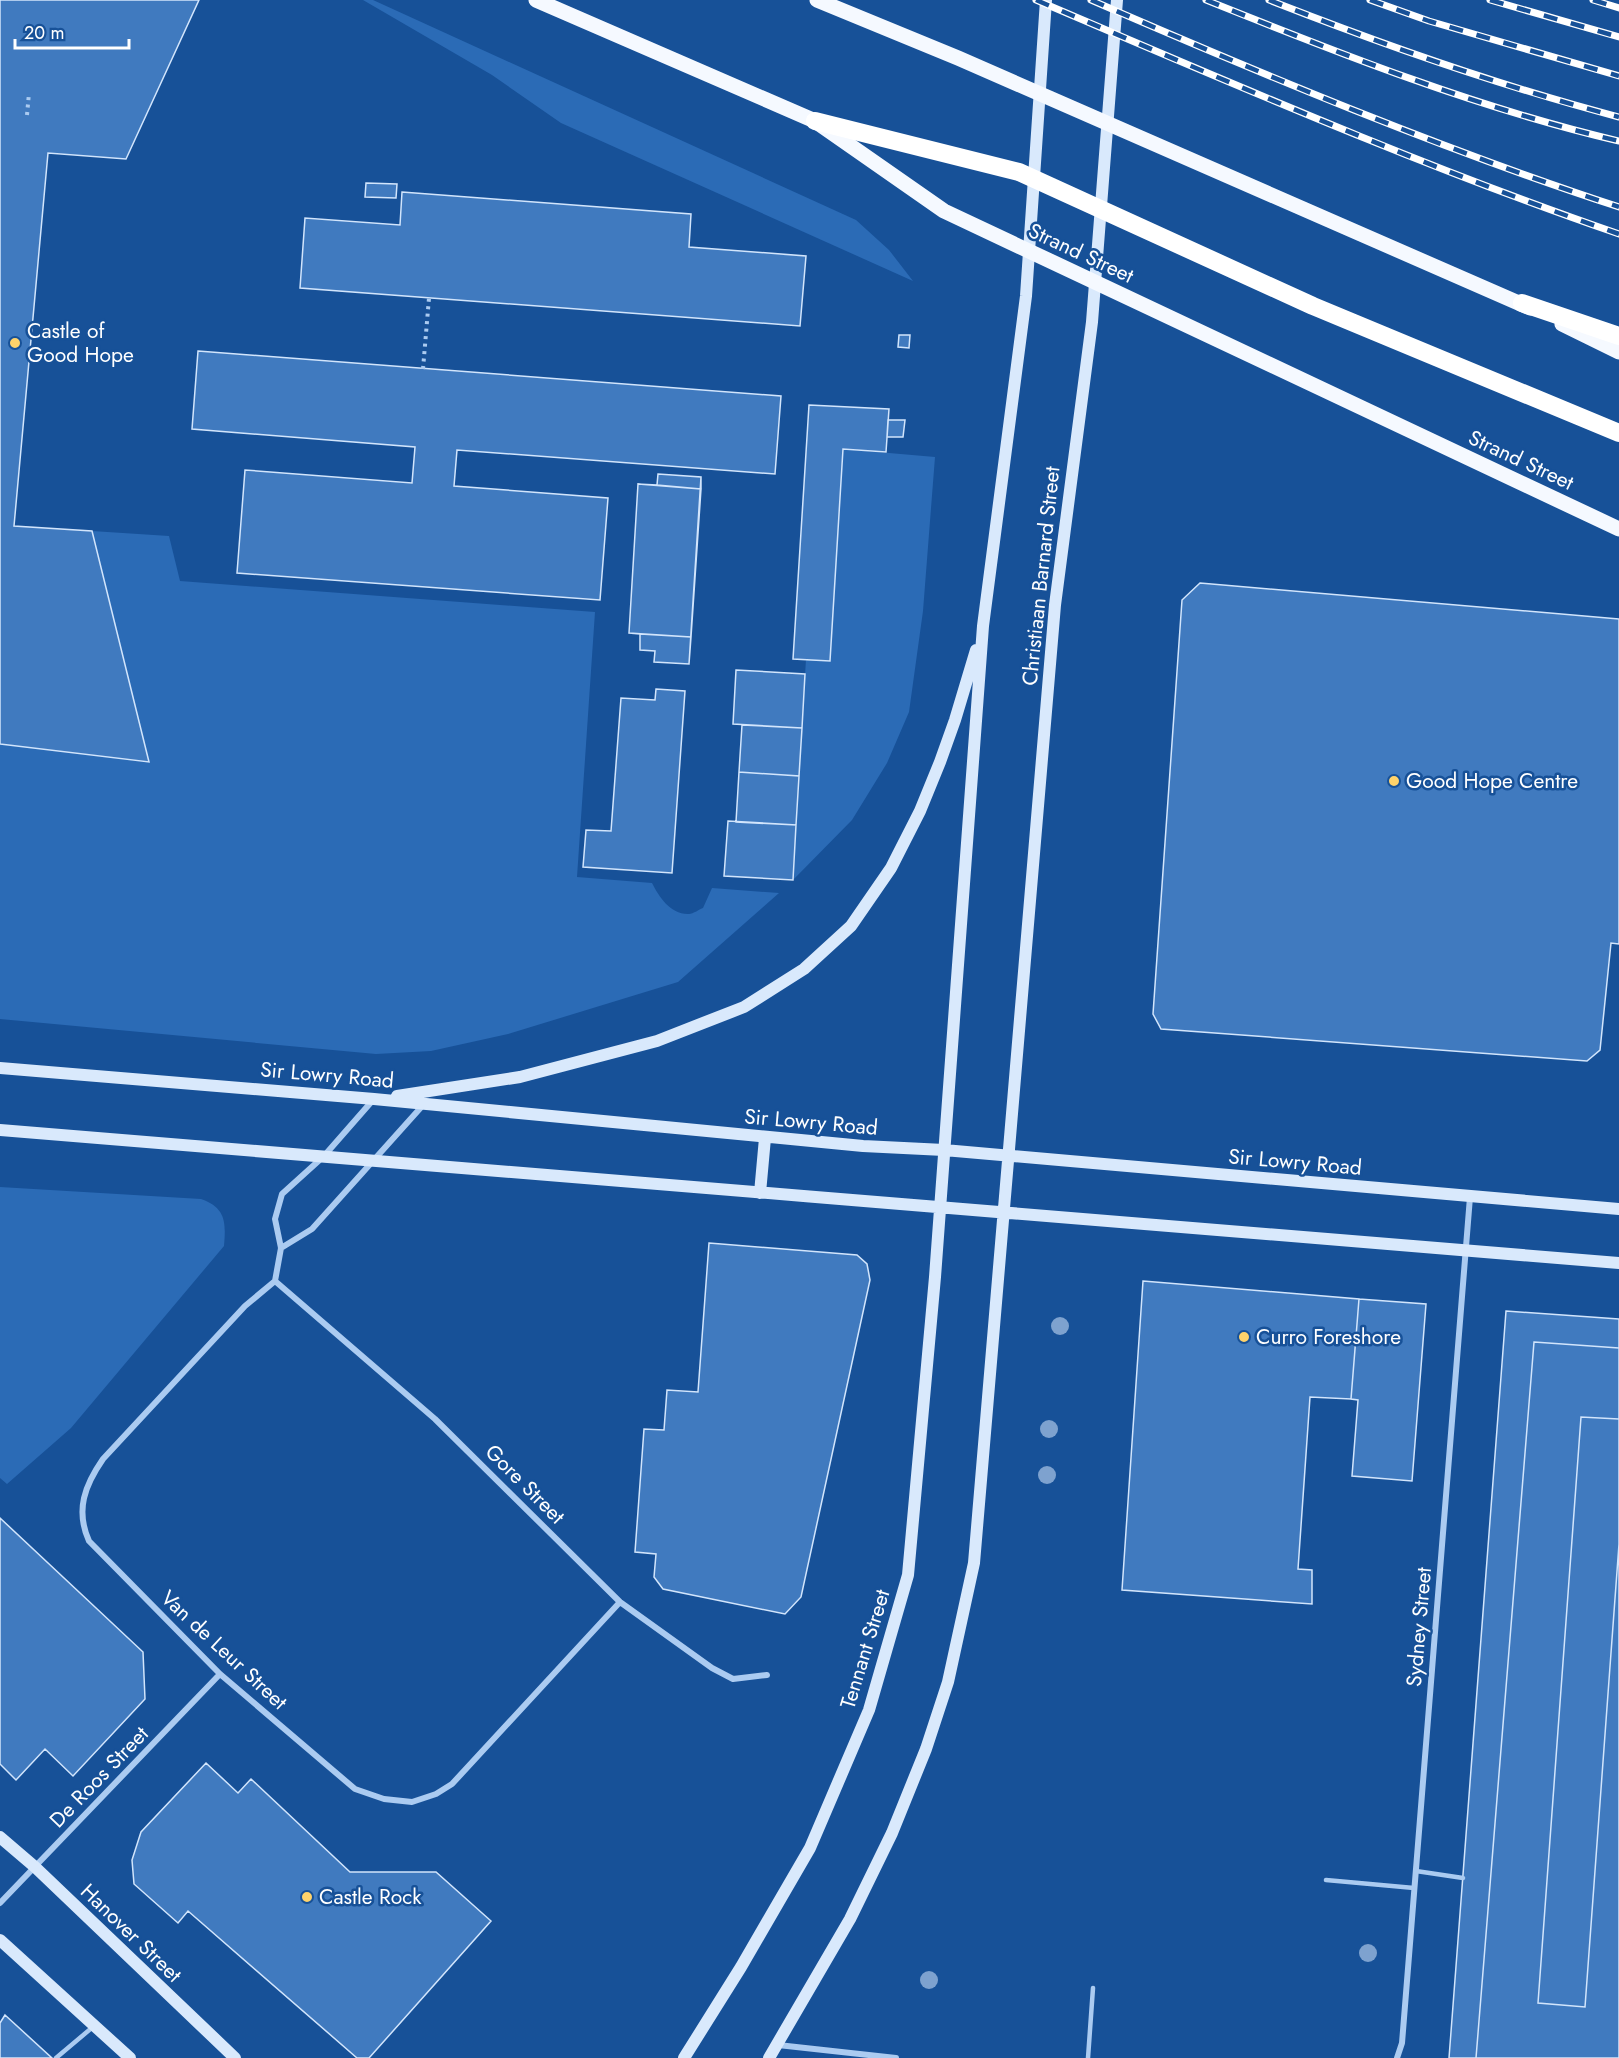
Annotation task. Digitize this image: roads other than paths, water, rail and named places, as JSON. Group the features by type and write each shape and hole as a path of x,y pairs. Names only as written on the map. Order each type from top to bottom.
{"highway":[{"path":"815,121 1019,172 1313,306 1619,433"},
{"path":"1521,303 1619,336"}],"main road":[{"name":"Strand Street","path":"536,0 815,121 944,211 1619,529"},
{"path":"817,0 958,58 1521,303 1619,352"},
{"path":"944,1150 983,626 1026,296 1047,0"},
{"name":"Christiaan Barnard Street","path":"1004,1213 1055,605 1092,322 1117,0"},
{"path":"374,1099 520,1077 657,1041 744,1007 804,969 851,926 891,868 920,812 940,762 983,626"},
{"name":"Sir Lowry Road","path":"0,1068 424,1103 765,1138 944,1150 1619,1209"},
{"path":"0,1130 1619,1263"},
{"path":"760,1192 765,1138"},
{"name":"Tennant Street","path":"684,2058 741,1967 810,1848 846,1767 878,1682 908,1575 944,1150"},
{"path":"770,2058 850,1919 892,1833 926,1749 948,1682 974,1563 1004,1213"},
{"name":"Hanover Street","path":"0,1837 35,1867 235,2058"},
{"path":"0,1940 130,2058"}],"street":[{"path":"275,1281 281,1248 275,1219 282,1194 324,1156 374,1099"},
{"path":"281,1248 312,1229 424,1103"},
{"name":"Sydney Street","path":"1397,2058 1402,2043 1470,1197"},
{"name":"Gore Street","path":"275,1281 435,1419 620,1602 712,1668 733,1679 767,1675"},
{"name":"Van de Leur Street","path":"275,1281 245,1306 103,1459 90,1478 84,1495 82,1516 84,1530 89,1541 220,1674 356,1789 384,1799 412,1802 436,1794 452,1784 620,1602"},
{"name":"De Roos Street","path":"0,1903 220,1674"},
{"path":"778,2045 896,2058"}],"lane":[{"path":"1416,1871 1463,1878"},
{"path":"1326,1880 1414,1888"},
{"path":"1088,2058 1093,1988"},
{"path":"56,2058 94,2026"}],"railway":[{"path":"1036,0 1398,152 1619,234"},
{"path":"1091,0 1352,110 1619,207"},
{"path":"1206,0 1359,60 1462,96 1566,128 1619,141"},
{"path":"1269,0 1442,64 1619,117"},
{"path":"1370,0 1429,21 1619,76"},
{"path":"1490,0 1619,37"},
{"path":"1593,0 1619,8"}],"place":[{"name":"Castle of Good Hope","path":"15,343"},
{"name":"Good Hope Centre","path":"1394,781"},
{"name":"Curro Foreshore","path":"1244,1337"},
{"name":"Castle Rock","path":"307,1897"}]}
